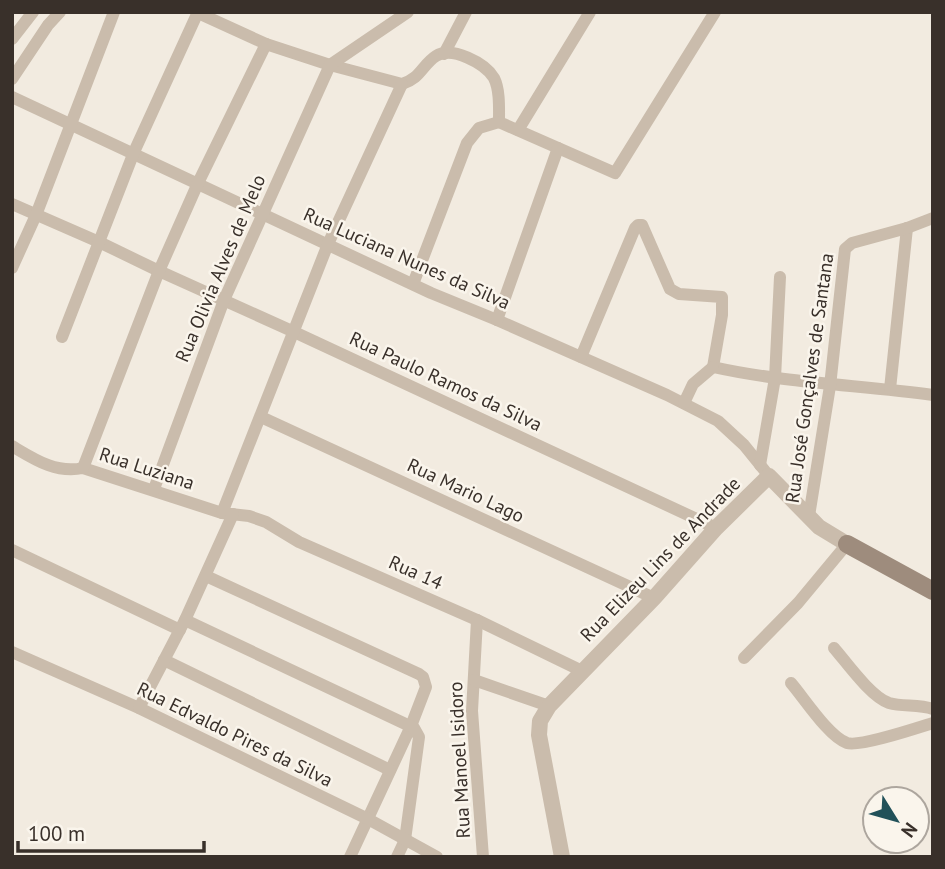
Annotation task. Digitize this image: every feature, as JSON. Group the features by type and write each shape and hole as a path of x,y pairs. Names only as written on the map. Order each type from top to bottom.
{"main road":[{"path":"847,544 933,591"}],"street":[{"path":"12,39 21,24 33,12"},
{"path":"12,79 60,12"},
{"path":"12,268 36,215 114,12"},
{"path":"62,337 134,152 197,12 266,44 402,84 414,80 436,56 455,52 467,57 494,78 499,122"},
{"path":"330,65 408,12"},
{"path":"444,54 466,12"},
{"path":"518,130 590,12"},
{"path":"413,284 467,143 479,128 499,122 617,173 715,12"},
{"path":"83,467 159,271 198,183 266,44"},
{"name":"Rua Olivia Alves de Melo","path":"154,489 224,300 330,65"},
{"path":"139,708 206,576 292,331 328,244 402,84"},
{"name":"Rua Luciana Nunes da Silva","path":"12,97 431,293 684,403 718,421 764,470"},
{"path":"497,320 558,148"},
{"name":"Rua Paulo Ramos da Silva","path":"12,204 716,528"},
{"path":"890,389 908,228 933,218"},
{"path":"581,357 635,228 642,225 670,289 679,295 722,297 722,315 713,367 693,384 684,403"},
{"name":"Rua José Gonçalves de Santana","path":"809,516 830,386 847,245 908,228"},
{"path":"744,658 798,603 847,544 819,527 764,470 775,378 780,276"},
{"path":"713,367 830,386 890,389 933,395"},
{"name":"Rua Mario Lago","path":"261,417 654,598"},
{"name":"Rua Luziana","path":"12,446 53,468 72,470 83,467 227,513"},
{"name":"Rua Elizeu Lins de Andrade","path":"549,706 654,598 764,470"},
{"name":"Rua 14","path":"227,513 266,522 299,542 477,620 582,671"},
{"path":"12,550 411,726 419,737 405,840 397,857"},
{"path":"206,576 423,677 426,687 411,726 350,857"},
{"name":"Rua Manoel Isidoro","path":"477,620 472,711 483,857"},
{"path":"834,648 884,701 933,709"},
{"name":"Rua Edvaldo Pires da Silva","path":"12,652 139,708 368,819 437,857"},
{"path":"164,660 390,770"},
{"path":"474,680 549,706 540,721 539,735 562,857"},
{"path":"791,683 827,726 845,742 861,743 932,728"}]}
